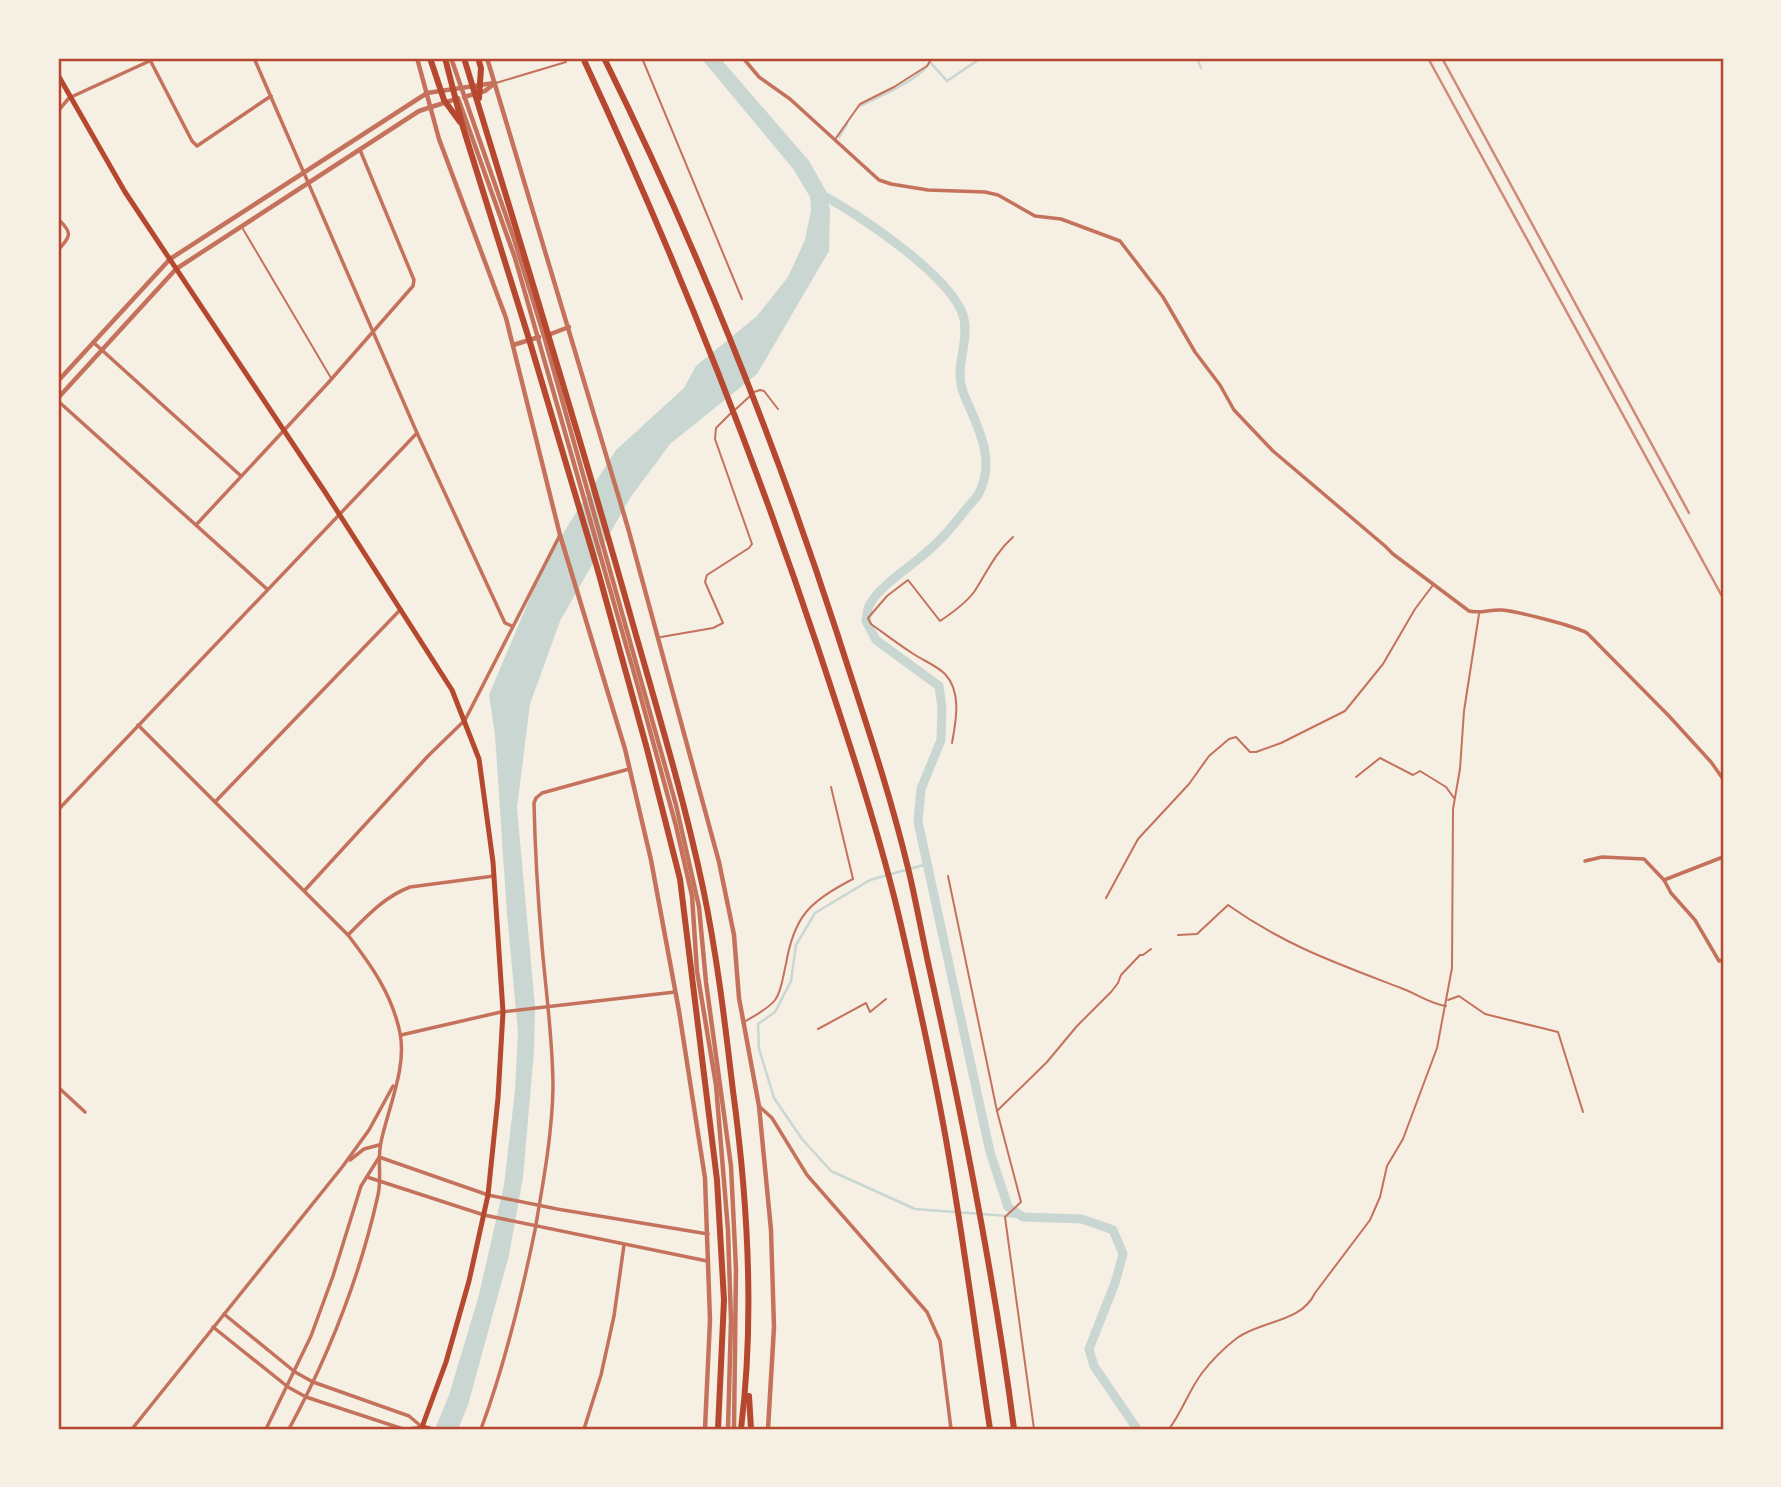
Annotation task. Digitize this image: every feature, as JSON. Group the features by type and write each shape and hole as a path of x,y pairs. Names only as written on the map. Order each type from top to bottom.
{"highway":[{"path":"430,58 444,100 462,124"},
{"path":"447,58 462,124 506,261 594,558 648,749 680,879 717,1180 724,1300 716,1429"},
{"path":"464,58 575,420 680,789 703,889 719,979 743,1165 747,1236 747,1380 751,1429"},
{"path":"478,58 481,68 478,103"},
{"path":"583,58 637,175 733,413 792,570 865,792 900,922 948,1149 990,1429"},
{"path":"604,58 654,159 713,294 815,566 862,711 908,867 963,1119 1005,1360 1014,1429"},
{"path":"741,1429 747,1380"}],"main road":[{"path":"58,75 125,192 284,430 452,691 478,759 494,876 503,1012 498,1098 484,1215 446,1362 422,1428 430,1429"}],"street":[{"path":"58,111 69,98 156,58"},
{"path":"254,58 417,433 505,622 512,626"},
{"path":"417,58 439,139 490,272 513,345 559,536 629,769 651,860 705,1178 710,1320 705,1429"},
{"path":"447,58 458,87 465,96 514,239 673,813 692,895 697,971 716,1085 728,1230 731,1320 728,1429"},
{"path":"487,58 628,528 719,863 734,935 744,1022 759,1106 771,1230 774,1327 768,1429"},
{"path":"743,58 759,77 790,99 879,180 928,190 998,195 1035,216 1061,219 1120,241 1163,297 1195,352 1220,385 1234,410 1282,459 1433,586 1469,611 1479,613 1503,610 1587,633 1669,716 1723,779"},
{"path":"150,59 192,142 197,146 271,96"},
{"path":"58,381 170,259 427,93 495,83"},
{"path":"267,589 58,400 176,269 419,111 485,91 495,83"},
{"path":"458,87 458,98 515,258 588,491 676,805 699,908 731,1166 736,1269 734,1429"},
{"path":"196,525 410,291 414,280 360,150"},
{"path":"58,219 69,232 67,240 58,250"},
{"path":"513,345 569,326"},
{"path":"93,342 241,476"},
{"path":"58,810 417,433"},
{"path":"305,890 428,756 465,720 559,536"},
{"path":"215,802 401,609"},
{"path":"138,725 348,935 377,975 391,1000 401,1035 398,1074 380,1144 378,1194 340,1318 313,1382 289,1429"},
{"path":"481,1429 503,1369 540,1206 548,1150 553,1088 534,806 536,798 542,793 629,769"},
{"path":"1585,861 1602,857 1639,857 1648,863 1695,920 1719,961 1723,960"},
{"path":"1664,880 1723,857"},
{"path":"348,935 389,897 410,887 494,876"},
{"path":"401,1035 503,1012 675,992"},
{"path":"132,1429 343,1167 385,1103 398,1074"},
{"path":"58,1087 85,1112"},
{"path":"759,1106 772,1118 807,1175 927,1312 940,1341 951,1429"},
{"path":"343,1167 364,1149 380,1144"},
{"path":"379,1157 488,1195 708,1234"},
{"path":"266,1429 295,1372 333,1276 361,1186 379,1157"},
{"path":"367,1177 484,1215 708,1261"},
{"path":"584,1429 601,1375 614,1316 624,1245"},
{"path":"224,1314 295,1372 313,1382 410,1416 422,1428"},
{"path":"213,1327 288,1387 306,1397 403,1429"},
{"path":"408,1429 422,1428"}],"lane":[{"path":"642,58 742,299"},
{"path":"835,139 860,104 920,71 932,58"},
{"path":"495,83 566,62"},
{"path":"241,227 332,379"},
{"path":"656,638 713,628 723,623 705,582 707,575 752,544 715,439 716,428 755,391 764,391 778,410"},
{"path":"952,743 956,706 948,679 939,669 894,641 868,618 887,596 908,580 940,621 961,606 973,593 998,550 1013,537"},
{"path":"1106,898 1138,839 1189,784 1209,756 1223,743 1236,737 1250,751 1256,752 1281,743 1345,711 1383,664 1415,609 1433,586"},
{"path":"1169,1429 1198,1380 1216,1356 1240,1336 1304,1309 1370,1220 1380,1197 1387,1166 1403,1139 1430,1069 1447,1006 1453,943 1454,799 1458,788 1464,711 1479,613"},
{"path":"1356,777 1380,758 1413,775 1420,771 1446,787 1454,799"},
{"path":"744,1022 768,1007 779,994 790,940 804,912 812,904 853,879 831,787"},
{"path":"948,876 996,1111 1021,1202 1005,1217 1034,1429"},
{"path":"1178,935 1197,933 1227,905 1294,946 1438,1005 1447,1006"},
{"path":"996,1111 1062,1045 1140,955 1151,948"},
{"path":"1447,1000 1459,996 1485,1014 1558,1032 1583,1112"},
{"path":"818,1029 866,1003 870,1012 886,999"}],"shaded area":[{"path":"701,58 720,58 809,161 826,191 830,210 829,251 757,374 670,444 630,498 560,621 530,704 517,808 535,1007 534,1051 523,1177 509,1255 468,1405 458,1429 435,1429 449,1395 479,1295 504,1185 515,1091 518,1032 495,735 489,695 546,560 616,450 684,388 696,366 757,316 788,277 805,240 811,210 810,197 794,170"}],"waterway":[{"path":"930,62 947,81 981,58"},
{"path":"1197,58 1201,68"},
{"path":"858,107 910,81 930,61"},
{"path":"839,137 847,124"},
{"path":"818,193 878,230 924,266 957,303 964,319 961,383 983,441 986,467 984,480 979,493 947,533 872,600 866,621 876,640 939,686 942,708 941,740 921,789 918,822 990,1152 1008,1207 1023,1217 1082,1219 1113,1230 1123,1254 1115,1283 1089,1349 1094,1366 1137,1429"},
{"path":"927,864 870,880 815,913 796,945 791,981 775,1012 758,1024 759,1049 774,1098 802,1139 831,1171 915,1209 1023,1217"}],"railway":[{"path":"1428,58 1723,598"},
{"path":"1442,58 1689,513"}]}
